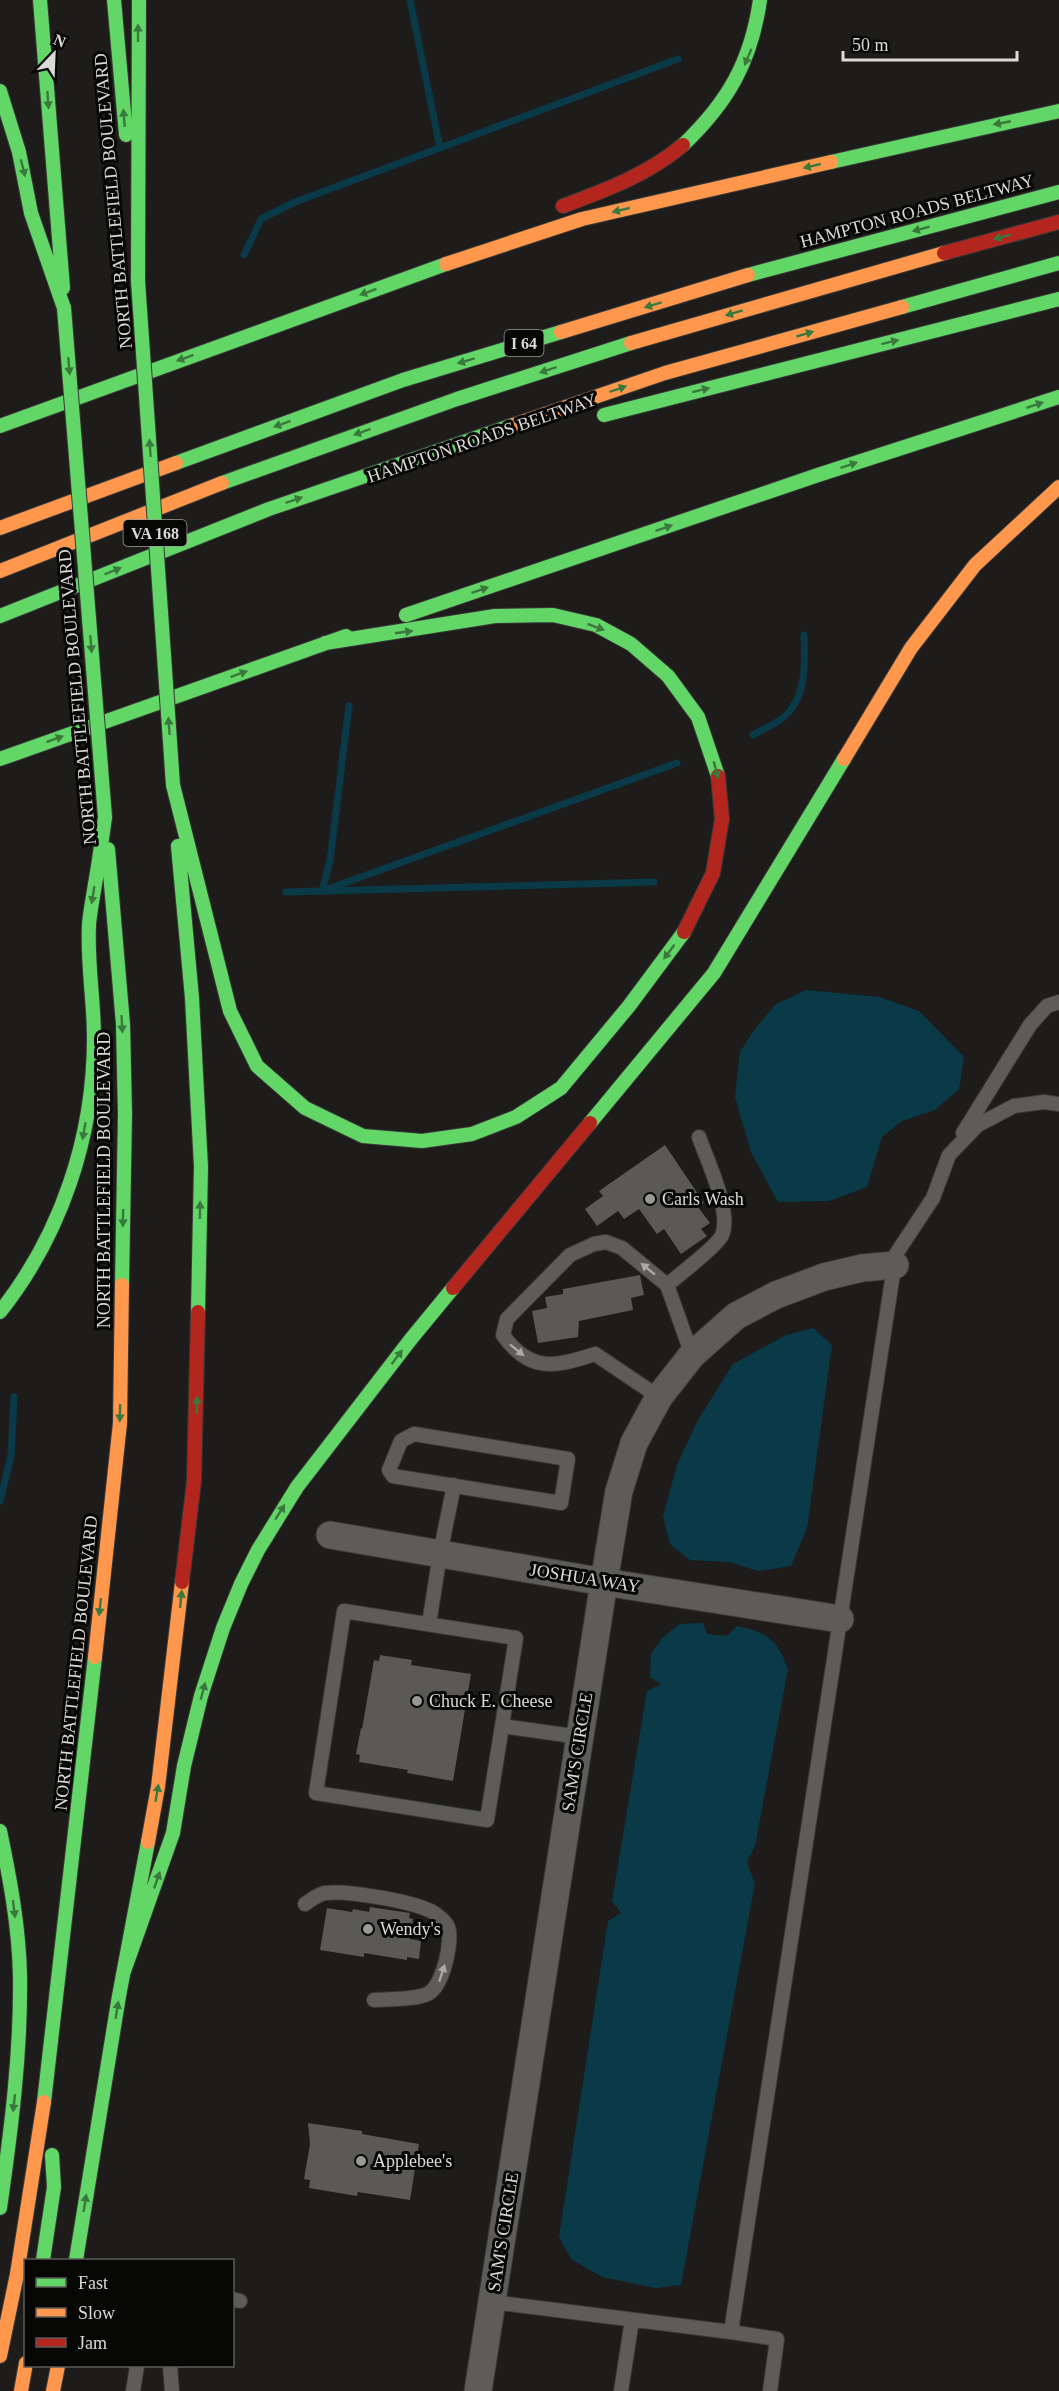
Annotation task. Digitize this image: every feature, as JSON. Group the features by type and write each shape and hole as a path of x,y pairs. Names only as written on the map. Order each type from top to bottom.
{"main road":[{"name":"NORTH BATTLEFIELD BOULEVARD","path":"0,2356 18,2274 43,2112 74,1855 120,1423 125,1114 123,1024 40,0"},
{"name":"NORTH BATTLEFIELD BOULEVARD","path":"76,2259 123,1974 158,1787 194,1481 201,1167 192,998 173,785 138,281 114,0"},
{"path":"138,281 139,0"},
{"path":"547,212 633,178 665,158 695,135 722,105 741,74 753,45 760,0"},
{"path":"0,91 21,161 31,213 64,308"},
{"path":"0,426 423,272 582,219 1059,111"},
{"name":"HAMPTON ROADS BELTWAY","path":"0,528 403,380 786,264 1059,192"},
{"path":"0,571 222,484 396,420 656,336 882,269 1059,222"},
{"path":"423,272 516,226"},
{"path":"0,616 269,509 665,373 1059,263"},
{"name":"HAMPTON ROADS BELTWAY","path":"586,419 1059,298"},
{"path":"0,759 325,643 818,475 1059,397"},
{"path":"123,1974 174,1832 192,1732 215,1646 242,1582 280,1512 335,1433 714,973 911,648 975,565 1059,488"},
{"path":"150,578 171,569"},
{"path":"75,608 96,599"},
{"path":"173,785 230,1011 257,1066 305,1108 363,1136 422,1141 472,1134 516,1117 561,1088 629,1006 680,939 713,873 722,819 718,773 698,717 668,676 631,644 596,625 552,615 495,616 325,643"},
{"path":"0,1312 13,1297 42,1249 68,1188 81,1143 94,1052 94,1013 88,927 105,817"},
{"path":"0,1831 12,1889 18,1936 21,2007 17,2084 0,2208"},
{"path":"43,2112 53,2160 54,2187 43,2259"},
{"path":"21,2391 25,2367"},
{"path":"53,2391 58,2367"}],"street":[{"name":"SAM'S CIRCLE","path":"478,2391 604,1582 619,1491 634,1443 659,1397 692,1355 736,1316 776,1295 824,1277 862,1268 895,1264"},
{"name":"JOSHUA WAY","path":"330,1535 604,1582 840,1619"}],"lane":[{"path":"731,2332 896,1254 933,1198 949,1155 1030,1025 1047,1006 1059,1002"},
{"path":"949,1155 978,1125 1014,1106 1044,1102 1059,1104"},
{"path":"667,1285 722,1237 725,1221 723,1208 699,1137"},
{"path":"659,1397 595,1354 564,1364 542,1364 515,1351 503,1335 507,1319 570,1255 594,1244 606,1242 622,1248 667,1285 692,1355"},
{"path":"414,1434 568,1459 561,1503 454,1485 393,1476 389,1470 401,1441 414,1434"},
{"path":"429,1624 454,1485"},
{"path":"344,1611 429,1624 516,1638 488,1820 316,1792 344,1611"},
{"path":"502,1726 580,1737"},
{"path":"305,1904 323,1893 345,1893 422,1907 436,1914 447,1925 450,1937 444,1969 439,1983 429,1994 375,2000"},
{"path":"492,2302 777,2339 770,2391"},
{"path":"621,2391 632,2320"},
{"path":"133,2391 137,2367"},
{"path":"170,2367 172,2391"}],"water":[{"path":"806,990 879,997 919,1011 964,1057 959,1089 935,1110 902,1121 882,1137 867,1187 829,1201 778,1202 751,1152 735,1097 740,1052 754,1030 776,1004"},
{"path":"813,1328 832,1345 807,1528 791,1566 758,1571 729,1562 690,1560 670,1544 663,1516 677,1465 698,1420 733,1364 786,1335"},
{"path":"703,1623 707,1634 727,1636 737,1626 764,1635 780,1651 788,1669 755,1846 747,1862 755,1883 681,2285 655,2288 602,2277 571,2259 559,2237 608,1921 621,1913 612,1901 647,1691 661,1684 650,1677 651,1654 663,1637 680,1624"}],"building":[{"name":"Carls Wash","path":"665,1145 704,1203 698,1207 710,1223 701,1229 707,1236 681,1254 664,1229 657,1234 639,1209 624,1219 618,1211 597,1226 585,1209 603,1196 599,1191"},
{"path":"640,1275 644,1295 631,1298 633,1310 579,1321 578,1337 538,1343 532,1311 547,1308 545,1297 563,1294 563,1289"},
{"name":"Chuck E. Cheese","path":"380,1655 412,1660 411,1665 471,1674 453,1781 407,1773 408,1770 359,1762 360,1755 356,1754 374,1660 379,1661"},
{"name":"Wendy's","path":"370,1907 410,1913 409,1918 413,1919 410,1939 421,1941 419,1959 407,1957 407,1960 364,1953 364,1957 320,1950 327,1908 369,1912"},
{"name":"Applebee's","path":"308,2123 362,2131 362,2134 419,2144 410,2200 358,2192 357,2196 309,2188 310,2180 304,2179 310,2144"}],"waterway":[{"path":"410,0 440,148"},
{"path":"244,255 261,219 295,202 678,59"},
{"path":"753,735 785,716 797,699 803,678 804,635"},
{"path":"322,891 330,861 349,706"},
{"path":"322,891 677,763"},
{"path":"286,892 654,882"},
{"path":"0,1501 11,1456 14,1397"}],"traffic: fast":[{"path":"40,0 63,288"},
{"path":"114,0 126,135"},
{"path":"138,281 139,0"},
{"path":"683,145 713,113 735,80 750,43 760,0"},
{"path":"0,91 19,152 31,213 64,308"},
{"path":"831,162 1059,111"},
{"path":"748,275 1059,192"},
{"path":"902,307 1059,263"},
{"path":"0,426 446,264"},
{"path":"138,281 173,785"},
{"path":"604,415 1059,299"},
{"path":"64,308 105,817"},
{"path":"176,463 403,380 561,332"},
{"path":"222,483 457,399 631,343"},
{"path":"406,615 818,475 1059,397"},
{"path":"0,616 269,509 513,425"},
{"path":"325,643 495,616 553,615 596,625 631,644 668,676 698,717 718,776"},
{"path":"0,759 346,636"},
{"path":"590,1123 714,973 844,759"},
{"path":"173,785 230,1011 257,1066 305,1108 363,1136 422,1141 472,1134 516,1117 561,1088 629,1006 684,932"},
{"path":"0,1312 22,1282 57,1218 70,1183 88,1112 94,1038 89,925 105,817"},
{"path":"178,846 192,998 201,1167 198,1312"},
{"path":"108,849 123,1024 125,1114 122,1285"},
{"path":"123,1974 173,1833 184,1766 201,1696 223,1628 241,1584 258,1550 297,1487 453,1288"},
{"path":"44,2102 95,1657"},
{"path":"0,1831 18,1939 20,1976 17,2063 0,2208"},
{"path":"76,2259 119,1996 148,1842"},
{"path":"43,2259 54,2187 52,2155"}],"traffic: slow":[{"path":"446,264 582,219 831,162"},
{"path":"631,343 944,253"},
{"path":"561,332 748,275"},
{"path":"513,425 665,373 902,307"},
{"path":"0,528 176,463"},
{"path":"0,571 222,483"},
{"path":"844,759 911,648 975,565 1059,487"},
{"path":"95,1657 120,1423 122,1285"},
{"path":"148,1842 158,1787 182,1582"},
{"path":"0,2356 17,2274 44,2102"},
{"path":"21,2391 25,2367"},
{"path":"53,2391 58,2367"}],"traffic: jam":[{"path":"563,206 641,173 683,145"},
{"path":"944,253 1059,222"},
{"path":"684,932 713,873 722,819 718,776"},
{"path":"453,1288 590,1123"},
{"path":"182,1582 194,1481 198,1312"}],"place":[{"name":"Carls Wash","path":"650,1199"},
{"name":"Chuck E. Cheese","path":"417,1701"},
{"name":"Wendy's","path":"368,1929"},
{"name":"Applebee's","path":"361,2161"}]}
